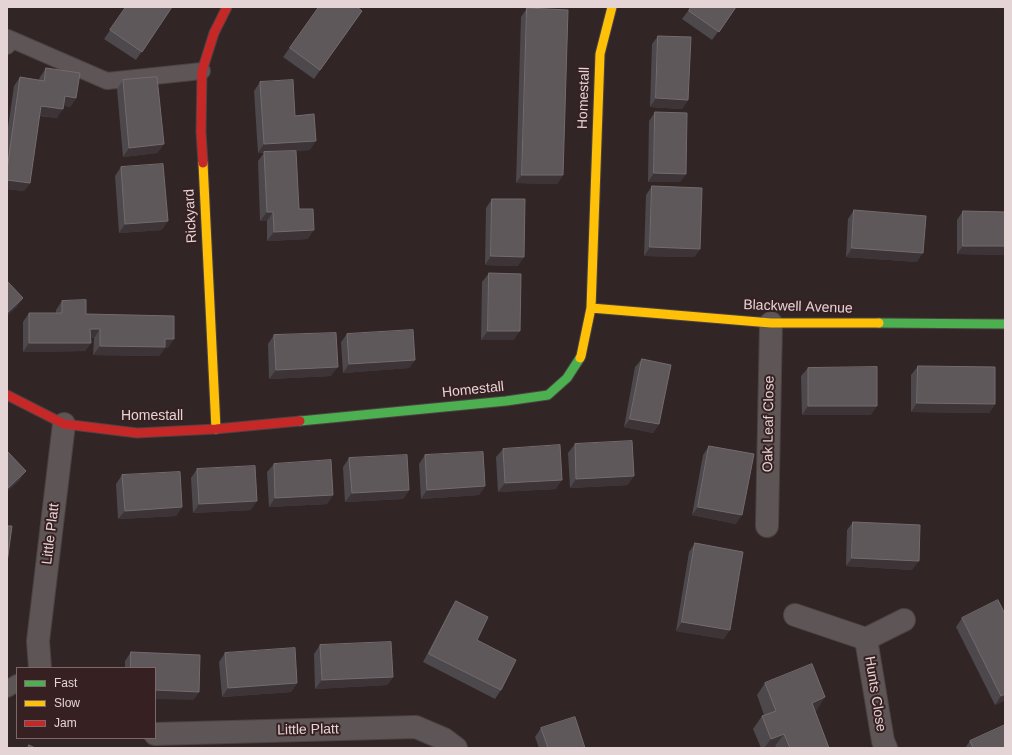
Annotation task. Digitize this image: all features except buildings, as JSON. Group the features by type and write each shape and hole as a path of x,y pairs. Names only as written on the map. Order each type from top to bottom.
{"street":[{"name":"Rickyard","path":"216,428 201,132 202,71 214,33 226,7"},
{"name":"Homestall","path":"7,395 64,424 137,433 216,428 506,401 548,394 566,378 581,356 592,308 600,54 612,7"},
{"name":"Blackwell Avenue","path":"592,308 771,323 1005,324"},
{"name":"Oak Leaf Close","path":"767,526 771,323"},
{"name":"Little Platt","path":"40,667 38,642 64,424"},
{"name":"Hunts Close","path":"795,615 866,639 904,620"},
{"name":"Hunts Close","path":"866,639 883,741 886,748"},
{"name":"Little Platt","path":"156,734 416,728 444,740 456,748"}],"lane":[{"path":"7,46 8,38 107,81 202,71"},
{"path":"7,689 16,684"}],"traffic: fast":[{"path":"879,323 1005,324"},
{"path":"300,421 506,401 548,395 567,378 580,358"}],"traffic: slow":[{"path":"580,358 591,308 600,54 612,7"},
{"path":"203,163 216,429"},
{"path":"591,308 771,323 879,323"}],"traffic: jam":[{"path":"203,163 201,132 202,71 214,33 227,7"},
{"path":"7,395 64,424 137,433 216,429 300,421"}]}
